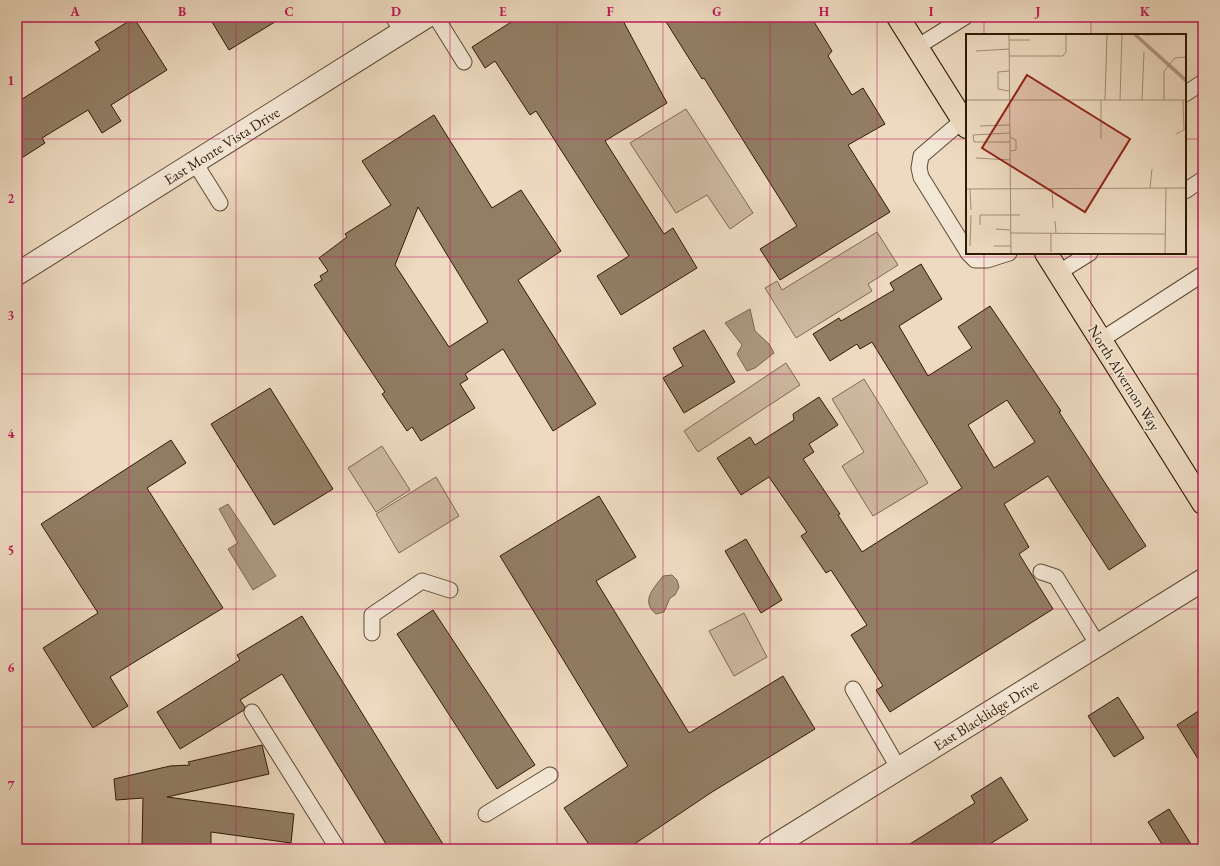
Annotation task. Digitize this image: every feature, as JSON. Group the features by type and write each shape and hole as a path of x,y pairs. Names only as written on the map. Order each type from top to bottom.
{"main road":[{"path":"898,17 965,124"},
{"name":"North Alvernon Way","path":"1047,254 1203,503"}],"street":[{"name":"East Monte Vista Drive","path":"17,274 195,163 398,24 426,17"},
{"name":"East Blacklidge Drive","path":"769,849 1203,580"}],"lane":[{"path":"436,17 464,62"},
{"path":"917,47 964,17"},
{"path":"1186,93 1203,82"},
{"path":"965,124 921,156 919,168 921,178 966,249"},
{"path":"195,163 220,203"},
{"path":"1186,190 1203,179"},
{"path":"970,254 975,260 987,260 1006,254"},
{"path":"1058,273 1088,254"},
{"path":"1101,340 1203,274"},
{"path":"1041,572 1056,577 1098,645"},
{"path":"372,633 372,615 422,582 450,590"},
{"path":"853,689 899,769"},
{"path":"252,712 338,849"},
{"path":"486,814 550,775"}],"shaded area":[{"path":"686,109 753,213 730,229 707,195 676,213 630,143"},
{"path":"877,232 898,265 868,284 872,291 796,338 765,288 777,281 782,290"},
{"path":"750,309 755,331 769,344 774,353 755,368 747,371 737,354 742,345 725,323"},
{"path":"786,363 800,385 698,452 684,431"},
{"path":"864,379 928,483 873,516 842,466 864,452 832,399"},
{"path":"382,446 410,490 376,512 348,468"},
{"path":"436,477 459,516 399,553 376,514"},
{"path":"228,504 276,576 253,590 228,549 238,543 219,509"},
{"path":"672,575 677,580 679,587 675,595 670,598 664,612 656,614 651,609 649,604 650,595 663,576"},
{"path":"744,613 767,657 734,676 709,631"}],"building":[{"path":"209,17 283,17 229,50"},
{"path":"519,17 621,17 667,103 605,141 664,234 673,228 697,268 621,315 597,276 629,256 536,111 530,115 495,61 485,68 472,47"},
{"path":"663,17 811,17 832,51 828,56 852,95 863,88 885,124 848,145 890,212 780,280 760,249 797,226 704,78 702,79"},
{"path":"134,18 167,70 111,105 121,121 102,133 88,110 42,138 45,143 17,161 17,98 19,101 100,50 95,42"},
{"path":"434,115 492,208 521,190 561,251 518,280 596,404 553,431 503,349 465,374 468,379 460,384 475,408 421,441 412,427 407,431 382,394 385,392 314,285 322,280 320,276 328,271 319,258 347,237 345,234 391,205 362,161","holes":["418,207 488,322 449,347 395,265"]},
{"path":"921,264 942,299 899,326 928,376 972,348 958,327 990,306 1061,411 1059,412 1146,546 1109,570 1048,476 1004,504 1029,547 1019,554 1053,609 890,712 876,690 883,686 851,635 867,625 831,570 826,573 801,536 807,532 769,477 741,495 717,458 750,437 755,445 794,420 793,414 819,397 838,425 809,444 814,452 803,459 840,514 838,515 862,552 962,488 872,342 860,349 857,344 830,361 813,334 839,318 841,321 894,290 890,283","holes":["1007,400 1035,442 994,468 968,425"]},
{"path":"704,330 735,382 684,413 663,378 683,366 673,348"},
{"path":"270,388 333,489 274,525 211,424"},
{"path":"171,440 186,463 147,488 223,608 110,677 128,706 93,728 43,648 98,613 41,524"},
{"path":"599,496 636,557 596,581 689,733 783,676 815,729 712,792 627,849 592,849 564,808 628,766 500,556"},
{"path":"746,539 782,600 761,613 725,551"},
{"path":"433,610 535,765 497,789 397,634"},
{"path":"302,616 446,849 389,849 282,674 240,700 245,707 244,710 180,749 157,712 240,660 237,655"},
{"path":"1118,697 1144,738 1114,757 1088,716"},
{"path":"1203,708 1203,767 1177,725"},
{"path":"262,745 269,774 167,797 294,814 291,843 211,832 211,845 142,845 143,798 116,800 114,779 170,766 190,765 188,762"},
{"path":"1001,777 1028,820 982,849 902,849 975,803 971,796"},
{"path":"1169,809 1194,849 1165,849 1148,822"}]}
